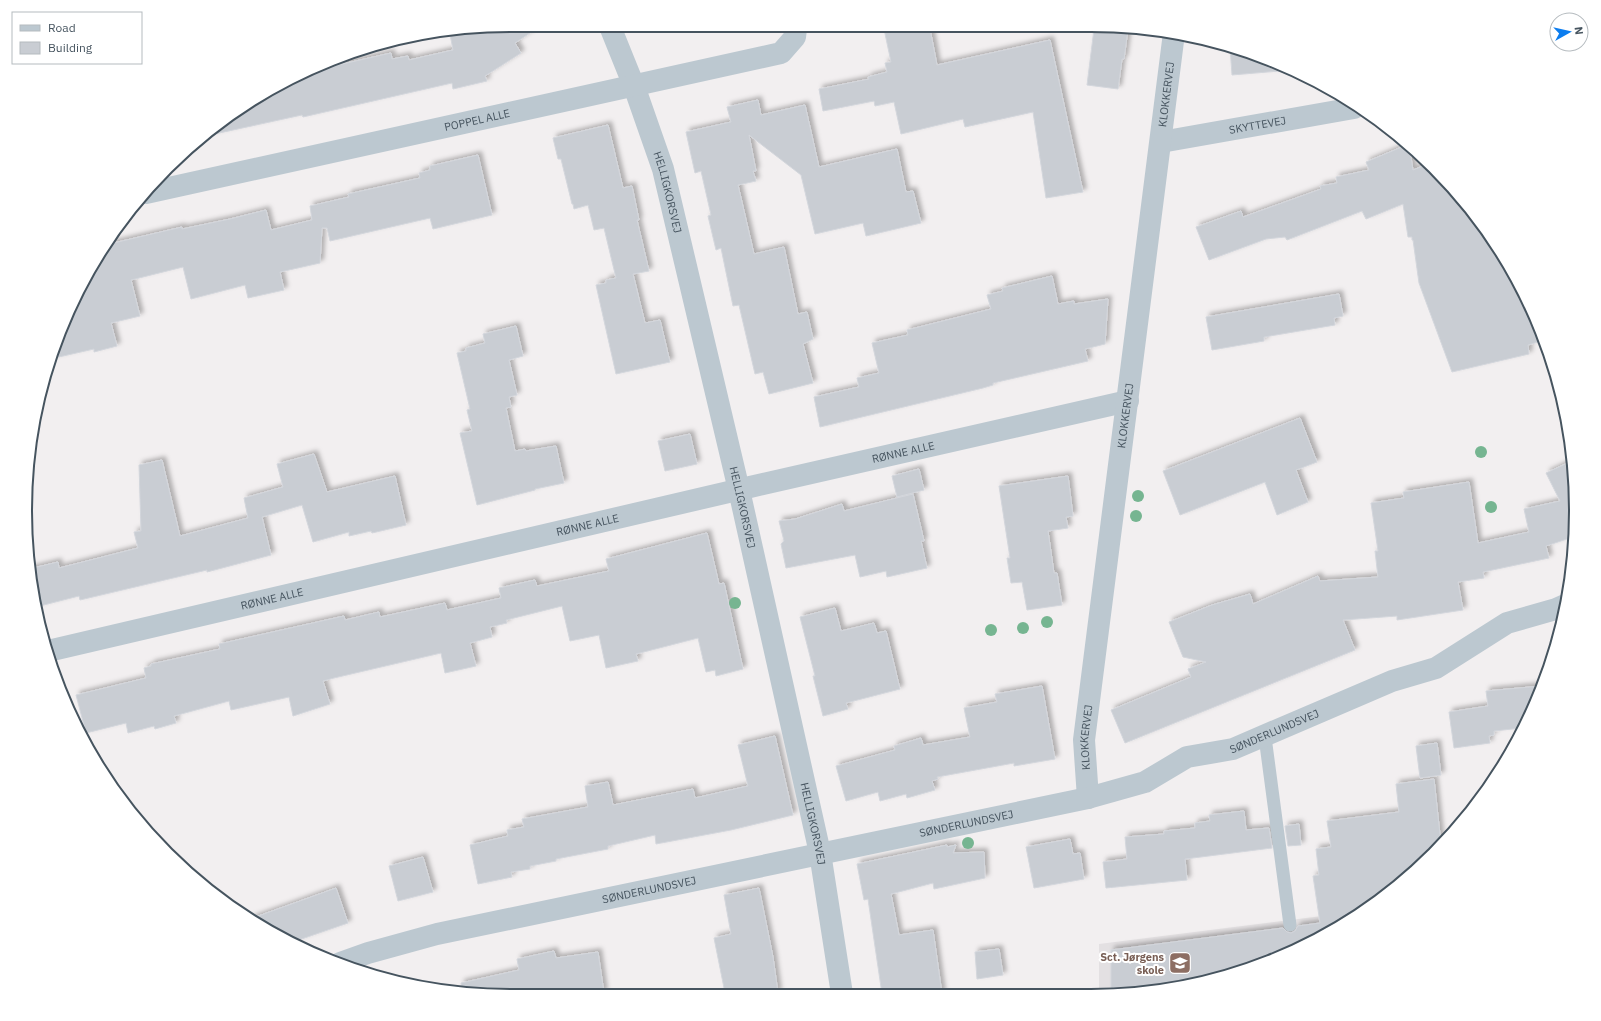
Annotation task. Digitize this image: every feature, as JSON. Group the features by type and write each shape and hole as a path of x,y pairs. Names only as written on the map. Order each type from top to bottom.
{"street":[{"name":"HELLIGKORSVEJ","path":"612,32 634,86 663,169 739,490 820,853 841,989"},
{"name":"POPPEL ALLE","path":"155,191 781,53 795,37 796,32"},
{"name":"KLOKKERVEJ","path":"1088,798 1084,740 1173,39"},
{"name":"SKYTTEVEJ","path":"1161,142 1350,109"},
{"name":"RØNNE ALLE","path":"53,650 1128,401"},
{"name":"SØNDERLUNDSVEJ","path":"347,960 368,953 437,934 1088,798 1145,782 1188,757 1233,750 1266,737 1392,681 1436,668 1507,623 1559,606"}],"lane":[{"path":"1266,737 1290,925"}],"shaded area":[{"name":"Sct. Jørgens skole","path":"1349,913 1330,925 1274,953 1214,973 1153,985 1099,989 1099,944"}],"building":[{"path":"532,32 515,43 521,53 485,76 487,81 453,89 452,83 303,117 302,115 216,134 271,96 331,67 391,53 392,59 408,56 409,60 453,50 450,36 479,33"},
{"path":"885,32 931,32 937,65 1050,40 1083,192 1046,198 1033,112 965,127 963,119 901,134 894,102 875,106 874,101 823,111 819,89 869,79 868,77 887,72 885,63 891,62"},
{"path":"1094,32 1127,34 1118,89 1087,85"},
{"path":"1230,53 1280,71 1232,75"},
{"path":"758,100 761,115 805,105 819,167 897,149 906,192 913,191 921,223 866,236 863,223 815,234 801,175 749,135 756,171 753,171 756,181 738,185 754,254 784,247 798,314 807,312 813,339 803,344 813,383 769,394 763,372 755,374 739,305 733,306 721,248 716,250 708,216 711,215 701,171 695,173 686,132 731,122 727,107"},
{"path":"608,125 623,188 632,186 639,220 637,220 649,271 633,274 645,323 660,320 670,362 616,374 596,285 606,283 606,280 616,278 604,228 594,230 588,205 574,209 561,159 558,159 553,138"},
{"path":"1401,147 1411,155 1413,170 1423,166 1450,195 1470,219 1488,245 1505,271 1520,299 1538,342 1528,345 1529,354 1452,372 1419,283 1413,240 1412,237 1408,237 1403,204 1366,219 1362,211 1287,240 1285,237 1266,239 1209,260 1196,227 1241,211 1243,217 1321,189 1320,186 1337,183 1336,177 1369,170 1366,162"},
{"path":"478,155 492,215 433,229 430,218 330,241 327,228 322,228 320,263 280,272 284,290 248,298 245,285 191,299 183,267 131,280 140,316 111,323 117,346 94,352 94,349 57,357 68,327 81,299 96,271 115,243 266,210 271,230 312,220 310,206 349,197 348,194 420,178 419,173 430,170 430,166"},
{"path":"1052,276 1058,304 1074,301 1074,304 1108,299 1105,344 1085,349 1088,361 993,383 993,385 983,388 820,427 814,397 859,387 857,378 879,373 872,343 908,335 907,330 991,309 987,295 1003,291 1002,288"},
{"path":"1339,294 1343,316 1334,318 1335,325 1264,337 1264,341 1212,350 1206,317"},
{"path":"516,326 523,356 509,360 517,395 509,397 511,407 506,408 515,451 525,449 526,451 556,446 564,483 535,489 477,505 460,433 472,431 467,410 470,409 457,353 466,351 466,348 485,343 483,334"},
{"path":"1300,418 1317,462 1296,470 1308,502 1277,515 1265,482 1180,515 1163,471"},
{"path":"690,434 697,464 665,471 658,441"},
{"path":"314,454 327,492 395,476 406,525 372,533 371,531 349,536 349,532 313,542 302,505 262,517 271,555 207,572 207,570 80,600 79,596 41,606 35,567 58,562 59,568 138,548 134,532 141,531 139,465 162,460 180,536 248,518 244,498 283,487 277,464"},
{"path":"1567,464 1569,510 1568,539 1546,546 1549,558 1483,572 1484,578 1458,582 1463,610 1397,620 1397,616 1343,620 1355,650 1125,743 1111,710 1191,677 1188,669 1206,662 1183,657 1169,622 1212,605 1250,594 1253,604 1318,576 1320,581 1378,577 1375,551 1378,551 1371,503 1404,498 1403,492 1469,482 1478,543 1529,532 1524,509 1560,501 1546,473"},
{"path":"919,469 924,490 897,497 892,476"},
{"path":"1068,476 1073,516 1066,517 1068,528 1048,531 1054,573 1057,573 1062,605 1027,610 1022,582 1011,583 1007,558 1010,558 999,486"},
{"path":"913,494 924,541 921,541 927,568 887,577 886,571 860,577 855,555 786,568 781,544 784,541 779,521 795,519 842,504 844,511"},
{"path":"707,533 719,584 724,583 743,669 716,676 715,670 706,672 698,638 636,654 638,661 606,668 599,635 570,641 562,606 506,620 507,623 490,627 492,637 470,643 476,666 445,673 441,653 323,681 330,704 293,716 289,697 231,710 229,701 174,716 176,723 155,729 154,726 128,733 126,723 87,733 85,730 76,695 146,678 144,668 151,666 151,664 220,649 219,644 344,616 345,620 379,612 380,617 445,603 447,610 501,598 499,588 535,580 537,586 609,571 606,559"},
{"path":"835,608 841,631 874,623 877,633 886,631 900,689 846,703 848,709 823,716 813,676 815,676 800,617"},
{"path":"1042,686 1055,759 1014,766 1014,763 937,777 938,779 932,781 935,790 907,798 906,794 880,801 878,792 846,801 836,766 895,750 894,746 921,738 923,745 970,737 964,708 997,702 995,694"},
{"path":"1536,686 1516,729 1494,731 1494,735 1489,736 1490,743 1454,748 1449,712 1488,706 1486,691"},
{"path":"775,736 793,815 731,830 656,844 655,835 608,846 608,849 556,859 556,861 530,866 530,869 511,872 512,877 478,884 470,845 508,836 507,830 524,827 522,819 588,807 585,786 608,782 613,805 693,789 695,798 748,786 738,745"},
{"path":"1437,743 1441,775 1420,778 1416,746"},
{"path":"1434,779 1440,837 1429,849 1382,890 1330,925 1274,953 1244,964 1184,980 1153,985 1111,988 1111,950 1283,928 1287,932 1291,933 1295,931 1298,926 1320,923 1313,876 1319,875 1316,849 1331,847 1327,821 1399,812 1396,784"},
{"path":"1244,811 1246,830 1269,828 1272,848 1185,859 1187,880 1106,888 1103,862 1127,859 1125,837 1164,834 1164,831 1195,828 1195,823 1210,821 1209,815"},
{"path":"1299,824 1301,845 1288,846 1285,826"},
{"path":"1070,839 1073,854 1080,853 1084,879 1034,888 1026,847"},
{"path":"947,845 947,847 956,845 953,853 984,852 985,878 934,889 933,883 891,894 899,935 933,930 941,989 881,989 868,899 864,900 857,864"},
{"path":"423,857 433,892 398,901 389,866"},
{"path":"336,888 348,923 299,940 258,916"},
{"path":"759,888 773,957 777,989 724,989 714,938 731,934 724,895"},
{"path":"999,949 1003,975 977,979 975,952"},
{"path":"554,951 556,958 598,952 603,989 510,989 461,986 461,983 519,970 517,959"}],"place":[{"name":"Sct. Jørgens skole","path":"1180,963"}]}
